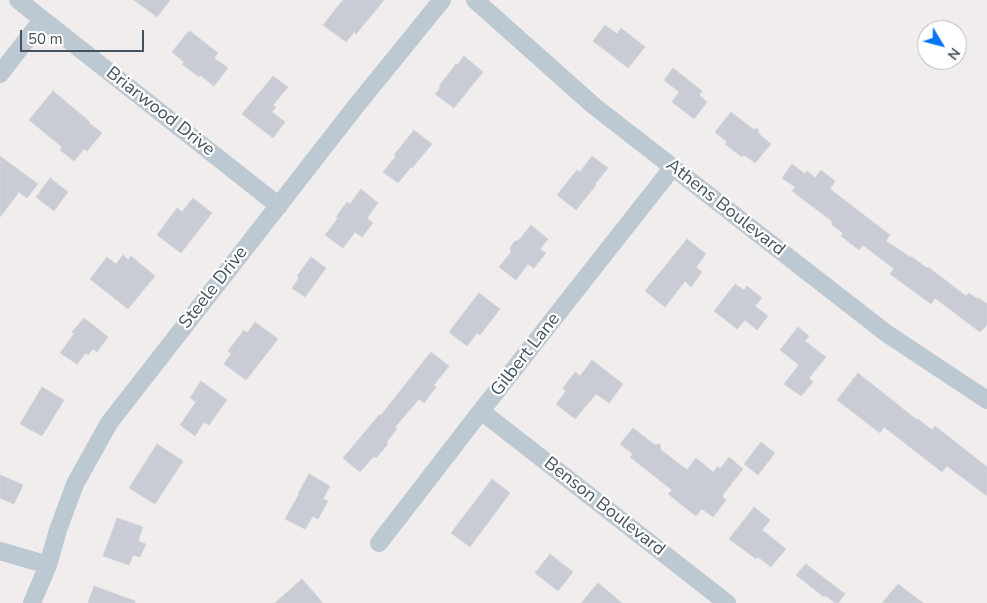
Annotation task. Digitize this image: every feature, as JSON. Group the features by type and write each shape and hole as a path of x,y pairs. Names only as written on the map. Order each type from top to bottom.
{"street":[{"name":"Briarwood Drive","path":"18,0 279,206"},
{"name":"Steele Drive","path":"32,603 48,565 58,530 75,484 109,423 356,106 442,0"},
{"name":"Athens Boulevard","path":"475,0 594,106 886,333 987,400"},
{"path":"0,74 42,20"},
{"name":"Gilbert Lane","path":"379,543 673,167"},
{"name":"Benson Boulevard","path":"482,411 727,603"},
{"path":"0,551 48,565"}],"building":[{"path":"134,0 170,0 157,17"},
{"path":"343,0 384,0 356,34 354,32 346,42 323,25"},
{"path":"605,25 617,34 621,28 645,47 628,68 593,41"},
{"path":"190,31 218,53 214,58 228,68 214,86 182,64 184,62 172,52"},
{"path":"464,56 483,72 454,108 435,94 441,87 439,86"},
{"path":"673,68 702,91 699,95 707,102 694,119 672,102 679,92 664,80"},
{"path":"273,76 288,87 273,105 276,107 272,112 285,122 273,138 242,114"},
{"path":"53,91 102,133 87,151 84,149 74,161 60,150 62,147 29,120"},
{"path":"731,112 753,129 758,129 759,134 771,144 755,163 744,155 742,157 725,144 727,142 715,132"},
{"path":"414,130 432,144 398,183 383,172"},
{"path":"0,156 38,184 27,198 19,192 0,217"},
{"path":"592,156 608,168 576,210 557,195 577,170 580,172"},
{"path":"792,164 805,174 807,171 815,178 821,170 835,181 830,189 890,235 886,241 928,267 966,296 969,293 987,304 987,325 980,332 935,298 931,304 890,274 894,269 863,245 859,250 841,236 843,233 831,224 833,222 792,191 795,187 782,178"},
{"path":"50,178 68,192 54,211 36,197"},
{"path":"361,189 378,203 367,218 373,223 362,237 355,232 343,248 325,235 347,202 350,204"},
{"path":"193,198 212,213 181,253 157,235 177,208 182,212"},
{"path":"531,225 548,239 540,249 546,253 534,268 528,264 516,280 499,267 511,252 510,248 515,241 518,241"},
{"path":"687,239 706,254 696,267 702,272 691,287 685,281 665,307 645,291"},
{"path":"123,255 128,260 131,256 155,276 128,309 90,279 107,257 116,264"},
{"path":"311,257 326,268 305,297 292,288 299,278 297,276"},
{"path":"735,284 744,290 747,286 762,298 755,306 768,316 757,330 745,320 737,329 714,311"},
{"path":"479,293 500,309 480,335 477,333 467,346 449,332"},
{"path":"84,318 108,337 97,352 93,349 88,355 86,353 77,364 60,353 74,334 72,332"},
{"path":"255,322 278,339 246,380 224,364 231,354 228,351 244,330 247,333"},
{"path":"798,327 809,336 805,341 826,357 809,378 813,382 801,396 784,384 799,365 780,350"},
{"path":"431,352 449,366 434,385 436,387 424,403 419,399 395,427 397,429 386,443 388,444 360,472 343,458 381,415"},
{"path":"592,360 623,384 609,403 596,394 575,419 556,404 566,391 563,388 575,372 580,376"},
{"path":"858,373 917,420 932,430 935,426 987,467 987,496 947,466 942,472 884,427 880,433 837,400"},
{"path":"201,381 227,400 209,425 204,422 195,436 180,425 196,402 190,398"},
{"path":"42,387 64,400 42,436 20,424"},
{"path":"633,428 655,445 660,444 661,450 687,470 696,458 713,472 718,466 720,469 729,457 743,469 722,496 726,500 713,517 702,509 696,516 668,494 672,490 630,457 633,454 620,444"},
{"path":"761,442 775,453 758,475 744,464"},
{"path":"157,444 183,461 155,504 129,488"},
{"path":"309,474 330,486 323,499 328,501 318,519 313,516 305,529 285,519"},
{"path":"0,475 23,485 14,504 0,498"},
{"path":"492,479 510,493 470,547 451,533"},
{"path":"754,507 770,520 762,530 786,549 771,567 758,557 756,559 729,539"},
{"path":"117,518 143,527 138,541 146,544 140,557 133,555 129,565 103,556"},
{"path":"550,554 573,572 558,591 535,573"},
{"path":"806,564 845,594 838,603 835,603 825,595 824,597 796,575"},
{"path":"302,579 323,603 275,603"},
{"path":"598,583 622,603 581,603"},
{"path":"898,584 923,603 882,603"},
{"path":"94,586 135,601 135,603 88,603"}]}
